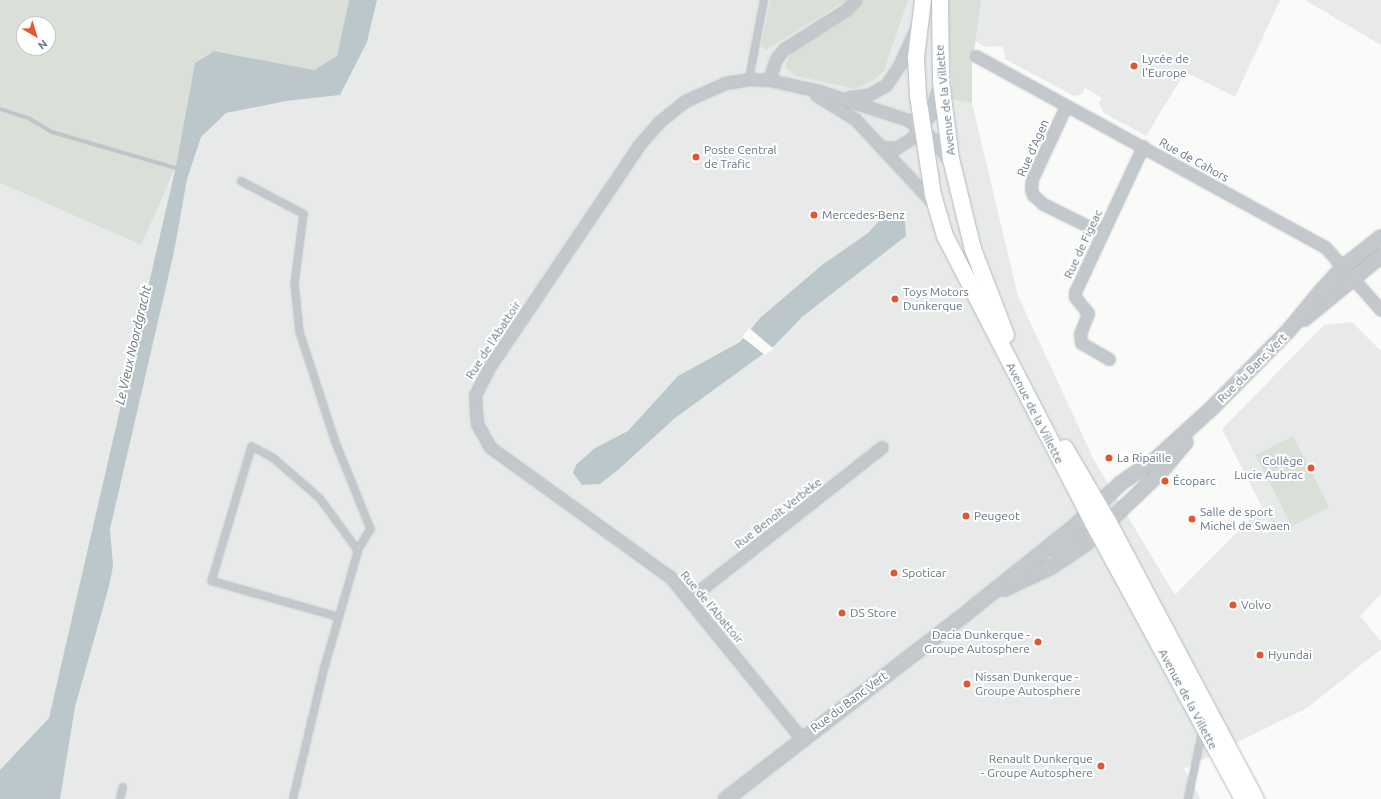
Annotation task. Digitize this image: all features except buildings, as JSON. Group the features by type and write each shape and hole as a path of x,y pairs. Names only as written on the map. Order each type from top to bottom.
{"main road":[{"name":"Avenue de la Villette","path":"923,0 916,67 921,128 936,207 959,267 1098,519 1207,707 1256,799"},
{"name":"Avenue de la Villette","path":"940,0 941,72 953,170 972,245 1004,330 1098,519 1243,799"}],"street":[{"path":"769,80 776,59 784,49 848,9 856,0"},
{"name":"Rue de l'Abattoir","path":"842,97 868,95 886,85 900,66 921,16"},
{"name":"Rue de Cahors","path":"976,56 1066,106 1143,146 1325,247 1381,310"},
{"path":"882,147 900,147 921,128 935,103 941,72"},
{"name":"Rue de l'Abattoir","path":"801,738 690,598 660,568 496,452 483,438 477,424 475,395 488,369 650,132 685,101 725,84 749,79 769,80 842,97 902,117 921,128 936,141 953,170"},
{"name":"Rue de l'Abattoir","path":"796,86 842,109 882,147 936,207"},
{"name":"Rue d'Agen","path":"1066,106 1032,179 1031,189 1043,204 1102,233"},
{"name":"Rue de Figeac","path":"1109,359 1081,343 1080,334 1088,313 1074,295 1143,146"},
{"name":"Rue du Banc Vert","path":"974,607 1003,590 1079,536 1098,519 1157,465 1183,434 1214,406 1289,330 1321,290 1343,268 1381,237"},
{"name":"Rue du Banc Vert","path":"1289,330 1381,256"},
{"name":"Rue du Banc Vert","path":"726,799 801,738 974,607 1098,519 1168,464 1214,406"},
{"name":"Rue Benoît Verbèke","path":"690,598 882,447"}],"lane":[{"path":"749,79 764,0"},
{"path":"241,181 304,214 295,284 300,332 335,440 371,529 358,551 339,617 293,799"},
{"path":"339,617 212,581 252,448 274,458 320,499 358,551"},
{"path":"1188,799 1207,707"},
{"path":"120,799 123,788"}],"shaded area":[{"path":"0,0 349,0 337,56 314,70 214,51 195,63 176,166 141,245 0,183"},
{"path":"349,0 1280,0 1235,97 1189,74 1183,75 1146,136 1104,113 1099,103 1102,98 1085,88 1082,94 1074,96 1005,59 1003,46 985,47 976,42 972,64 972,103 1018,296 1095,462 1175,595 1262,507 1222,429 1324,325 1352,322 1381,351 1381,594 1360,616 1381,641 1381,649 1307,708 1184,769 1201,799 0,799 0,183 141,245 195,63 337,56"},
{"path":"349,0 377,0 367,42 340,95 286,101 226,113 201,137 187,179 174,252 110,529 113,566 109,586 75,707 60,799 0,799 0,770 49,718 176,166 195,63 214,51 314,70 337,56"},
{"path":"771,0 847,0 766,50 762,46 763,35"},
{"path":"862,0 908,0 884,71 872,81 855,89 796,76 785,67 791,52 855,12"},
{"path":"948,0 981,0 972,64 972,103 952,99"},
{"path":"1305,0 1381,0 1381,45"},
{"path":"888,211 894,211 901,216 905,222 906,236 802,317 774,346 675,418 619,469 600,484 582,485 573,473 576,465 595,448 628,431 678,376 740,342 761,317 822,265 868,233"},
{"path":"1293,436 1329,507 1292,526 1256,455"}],"pier":[{"path":"749,328 774,349 765,355 742,337"}],"waterway":[{"path":"0,109 30,119 52,132 179,169"}],"place":[{"name":"Lycée de l'Europe","path":"1134,66"},
{"name":"Poste Central de Trafic","path":"696,157"},
{"name":"Mercedes-Benz","path":"814,215"},
{"name":"Toys Motors Dunkerque","path":"895,299"},
{"name":"La Ripaille","path":"1109,458"},
{"name":"Collège Lucie Aubrac","path":"1311,468"},
{"name":"Écoparc","path":"1165,481"},
{"name":"Peugeot","path":"966,516"},
{"name":"Salle de sport Michel de Swaen","path":"1192,519"},
{"name":"Spoticar","path":"894,573"},
{"name":"Volvo","path":"1233,605"},
{"name":"DS Store","path":"842,613"},
{"name":"Dacia Dunkerque - Groupe Autosphere","path":"1038,642"},
{"name":"Hyundai","path":"1260,655"},
{"name":"Nissan Dunkerque - Groupe Autosphere","path":"967,684"},
{"name":"Renault Dunkerque - Groupe Autosphere","path":"1101,766"}],"water label":[{"name":"Le Vieux Noordgracht","path":"133,345"}]}
